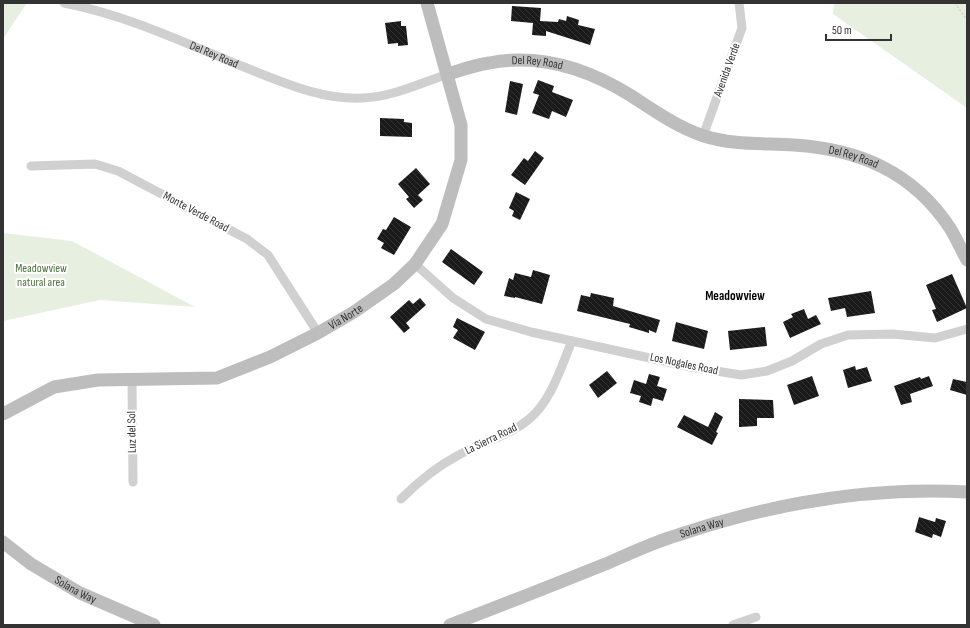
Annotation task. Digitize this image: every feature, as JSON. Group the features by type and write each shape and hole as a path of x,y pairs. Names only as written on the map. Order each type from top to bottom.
{"street":[{"name":"Del Rey Road","path":"64,3 104,12 126,19 296,87 331,96 363,98 380,96 448,74 489,63 524,60 575,69 596,76 671,121 703,136 750,143 833,149 859,156 887,168 908,183 930,203 950,228 967,260"},
{"name":"Via Norte","path":"3,414 54,387 98,380 132,381 217,378 270,357 318,333 354,312 394,284 415,264 442,224 461,160 461,125 427,3"},
{"name":"Avenida Verde","path":"703,136 742,28 739,3"},
{"name":"Monte Verde Road","path":"31,166 95,164 118,171 247,239 268,255 318,333"},
{"name":"Los Nogales Road","path":"415,264 453,298 486,319 531,332 691,367 741,375 767,371 792,361 821,344 848,335 893,334 935,338 967,329"},
{"name":"La Sierra Road","path":"401,499 423,477 456,456 511,431 528,420 542,403 554,384 572,341"},
{"name":"Luz del Sol","path":"132,381 132,482"},
{"name":"Solana Way","path":"450,625 677,535 750,514 816,501 910,491 967,492"},
{"name":"Solana Way","path":"3,542 31,564 80,594 151,625"},
{"path":"733,625 756,617"}],"path":[{"path":"955,3 967,20"}],"green space":[{"path":"3,3 27,3 3,39"},
{"path":"834,3 967,3 967,108 833,14"},
{"name":"Meadowview natural area","path":"3,233 72,241 195,307 100,300 3,321"}],"building":[{"path":"512,6 541,8 540,21 558,22 559,19 566,21 567,16 579,20 578,25 595,29 590,45 546,31 546,36 532,35 533,23 511,21"},
{"path":"401,21 401,26 406,26 408,45 398,46 398,43 388,44 385,23"},
{"path":"538,80 554,86 552,92 573,100 566,117 552,111 549,119 532,113 539,95 533,93"},
{"path":"510,81 523,84 517,115 505,112"},
{"path":"380,118 404,119 404,122 412,123 412,137 380,136"},
{"path":"535,151 544,158 525,185 511,175 524,158 528,161"},
{"path":"416,168 430,184 418,195 423,200 414,208 406,199 409,197 398,184"},
{"path":"516,192 530,199 520,220 512,216 514,211 509,208"},
{"path":"394,217 411,227 394,255 381,248 384,243 377,239 383,229 386,230"},
{"path":"451,249 483,272 474,285 442,262"},
{"path":"533,270 550,275 542,304 515,297 504,296 509,278 513,280 515,273 531,277"},
{"path":"952,274 967,308 937,322 932,310 936,309 926,285"},
{"path":"871,291 875,313 847,317 845,308 831,311 828,298"},
{"path":"591,293 614,298 613,306 660,320 656,333 649,330 649,333 629,327 630,324 577,311 581,295 590,297"},
{"path":"420,298 426,305 406,323 410,328 404,333 390,317 409,300 413,304"},
{"path":"804,309 808,319 816,315 821,324 790,338 783,322 793,317 791,314"},
{"path":"457,318 485,332 475,350 453,338 458,330 453,327"},
{"path":"676,322 708,331 704,349 672,341"},
{"path":"765,327 767,346 730,350 728,331"},
{"path":"855,366 856,370 867,367 872,381 848,388 843,370"},
{"path":"607,371 617,383 598,398 589,385"},
{"path":"649,374 660,377 657,386 667,389 663,401 653,398 651,406 639,402 641,396 630,393 634,380 646,384"},
{"path":"812,376 819,396 794,405 787,385"},
{"path":"929,376 933,386 910,394 912,402 901,405 894,386 920,377 921,379"},
{"path":"953,379 967,382 967,395 950,390"},
{"path":"739,399 773,400 774,418 757,418 757,426 739,427"},
{"path":"715,412 723,417 712,445 677,427 684,415 708,427"},
{"path":"919,517 935,522 936,518 946,521 941,537 933,534 932,538 915,532"}],"district":[{"name":"Meadowview","path":"735,296"}]}
